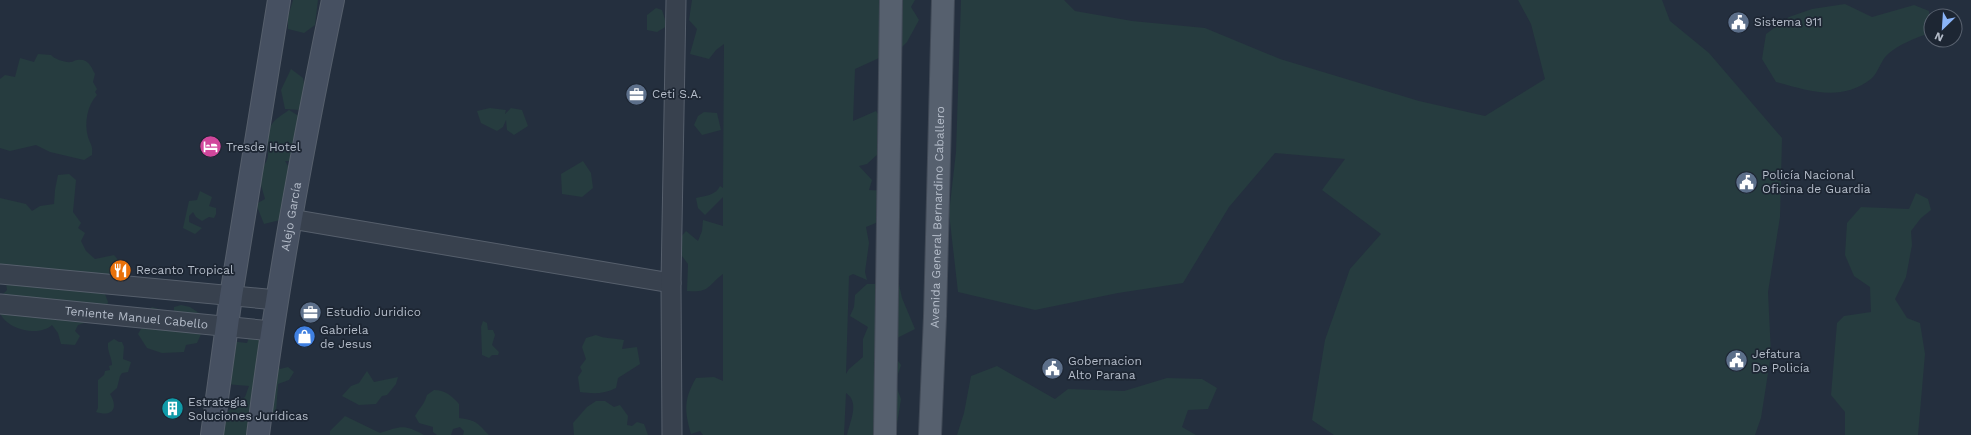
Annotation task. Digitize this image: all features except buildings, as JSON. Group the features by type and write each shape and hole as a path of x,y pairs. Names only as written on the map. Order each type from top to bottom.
{"main road":[{"path":"885,435 891,0"},
{"name":"Avenida General Bernardino Caballero","path":"930,435 936,285 943,0"}],"street":[{"path":"212,435 231,296 279,0"},
{"name":"Alejo García","path":"258,435 272,331 310,108 333,0"},
{"path":"672,435 671,283 676,0"},
{"path":"291,219 671,283"},
{"path":"0,274 278,300"},
{"name":"Teniente Manuel Cabello","path":"0,304 272,331"}],"green space":[{"path":"293,0 318,0 315,25 304,33 288,29 288,17"},
{"path":"692,0 915,0 911,7 919,20 907,42 901,48 855,69 853,121 876,111 882,120 879,153 867,164 859,166 872,180 869,190 888,191 900,209 888,218 866,227 869,243 865,272 867,280 853,274 849,276 846,374 849,369 863,357 863,339 868,327 850,316 854,307 855,295 867,284 899,284 902,298 915,329 893,340 891,351 901,365 895,383 901,399 897,424 885,435 847,435 852,418 853,407 850,397 846,393 844,435 703,435 700,431 691,434 687,418 686,405 689,392 696,378 714,377 723,381 723,274 704,290 687,291 688,264 679,252 679,239 686,231 698,241 702,231 703,220 723,226 723,197 705,215 698,208 696,198 713,193 720,186 723,188 724,44 716,50 709,59 690,54 697,29 689,20"},
{"path":"961,0 1064,0 1075,11 1132,21 1205,28 1280,59 1419,101 1485,116 1545,79 1531,24 1518,0 1662,0 1670,21 1709,53 1782,138 1780,217 1768,292 1771,354 1761,418 1755,435 1334,435 1312,420 1325,340 1350,269 1381,234 1322,190 1345,159 1275,153 1229,207 1183,283 1118,293 1035,310 958,292 949,213 956,152"},
{"path":"1845,4 1872,17 1914,5 1923,9 1923,36 1892,50 1881,63 1871,79 1860,86 1848,90 1836,92 1813,91 1776,82 1762,59 1766,34 1789,17 1812,9"},
{"path":"656,8 662,10 667,26 657,32 647,30 647,15"},
{"path":"38,54 51,55 66,62 84,60 89,63 95,74 93,82 97,89 95,92 97,95 91,104 86,121 88,137 92,147 92,155 84,160 50,152 36,145 10,151 0,148 0,79 5,75 15,77 20,58 34,62"},
{"path":"291,69 303,78 306,94 301,110 285,109 281,90"},
{"path":"490,108 506,110 505,114 511,108 522,110 528,126 514,135 507,130 506,120 503,127 497,131 481,123 477,111"},
{"path":"289,110 302,118 292,161 285,161 291,171 280,220 264,224 256,204 265,199 259,178 259,169 267,160 269,129 276,120"},
{"path":"704,112 717,113 721,130 702,135 694,125 698,116"},
{"path":"583,161 591,173 593,188 582,197 562,194 561,174"},
{"path":"69,174 76,180 73,212 81,223 78,228 85,233 81,241 86,251 95,259 114,255 121,266 121,270 117,278 103,289 108,302 105,316 78,325 75,331 80,336 75,345 61,344 58,333 52,325 39,331 24,330 9,324 0,313 0,297 7,290 6,283 0,284 0,198 26,204 32,211 40,206 54,204 58,175"},
{"path":"200,191 212,197 209,206 216,208 216,214 214,218 209,217 202,221 196,217 193,212 189,216 189,222 202,228 195,234 183,228 189,201 197,200"},
{"path":"1916,193 1928,199 1931,210 1921,218 1911,231 1912,245 1906,277 1895,299 1907,318 1920,323 1925,354 1918,435 1845,435 1845,412 1831,395 1837,323 1844,316 1871,312 1870,287 1854,276 1845,255 1847,223 1861,207 1909,209"},
{"path":"181,305 190,307 208,319 197,343 186,345 184,352 162,353 147,348 138,334 147,319 147,312 152,307 174,314 174,307"},
{"path":"483,321 487,323 488,330 493,330 495,335 492,345 499,352 498,355 492,355 489,358 482,355 481,327"},
{"path":"260,325 280,369 288,367 294,372 289,380 278,384 276,413 271,418 264,435 219,435 217,424 236,402 245,397 249,386 225,384 230,341 247,343 252,329"},
{"path":"596,335 624,340 622,349 637,347 640,364 618,378 616,388 599,393 580,392 578,377 582,371 580,367 586,359 582,347 586,338"},
{"path":"114,339 122,342 124,347 123,359 131,362 128,372 122,373 117,388 110,394 113,399 114,408 110,412 106,413 96,412 98,408 98,380 104,375 105,371 110,370 109,366 112,365 108,343"},
{"path":"997,366 1055,399 1068,389 1124,391 1167,378 1202,379 1217,388 1208,409 1188,410 1182,427 1196,435 957,435 964,413 971,376"},
{"path":"367,371 374,382 398,377 396,384 387,395 382,396 376,404 359,405 342,396 351,386 359,383"},
{"path":"434,390 445,392 451,396 459,404 459,418 476,423 489,435 463,435 464,431 460,427 453,429 451,435 437,435 433,432 433,427 419,423 415,416 427,395"},
{"path":"596,401 605,401 614,407 620,405 628,416 627,425 632,426 637,422 644,424 648,435 574,435 573,423 587,407"},
{"path":"345,416 380,433 402,427 412,429 424,435 330,435 330,431"}],"place":[{"name":"Sistema 911","path":"1738,22"},
{"name":"Ceti S.A.","path":"637,94"},
{"name":"Tresde Hotel","path":"210,147"},
{"name":"Policía Nacional Oficina de Guardia","path":"1746,182"},
{"name":"Recanto Tropical","path":"121,270"},
{"name":"Estudio Juridico","path":"310,312"},
{"name":"Gabriela de Jesus","path":"304,337"},
{"name":"Jefatura De Policía","path":"1736,361"},
{"name":"Gobernacion Alto Parana","path":"1052,368"},
{"name":"Estrategia Soluciones Jurídicas","path":"173,409"}]}
